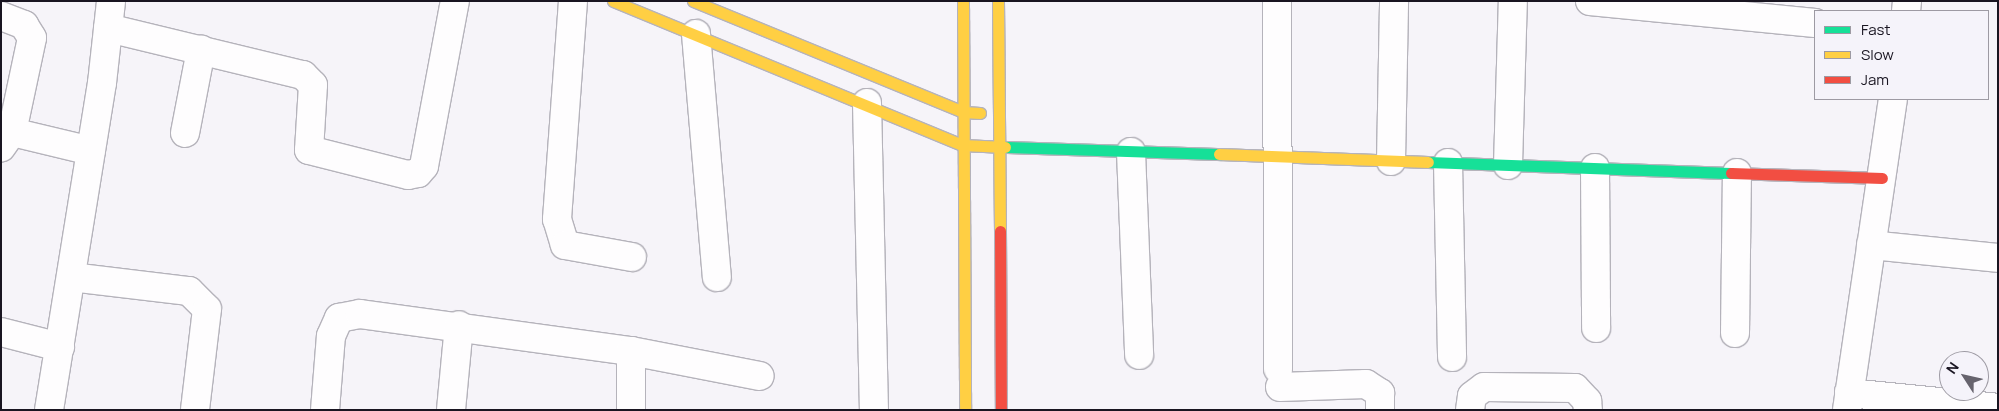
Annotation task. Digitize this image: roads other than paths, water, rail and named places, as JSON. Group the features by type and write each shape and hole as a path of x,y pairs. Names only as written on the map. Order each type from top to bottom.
{"street":[{"path":"49,410 91,151 110,14 201,50 308,79 312,85 309,150 315,155 408,175 418,173 424,166 455,1"},
{"path":"573,1 556,219 565,245 632,257"},
{"path":"613,1 867,103 962,145 1882,178"},
{"path":"693,1 963,112 998,114"},
{"path":"963,1 962,145 965,410"},
{"path":"998,1 1000,410"},
{"path":"1277,1 1280,157 1279,378 1366,384 1380,393 1380,410"},
{"path":"1391,161 1394,1"},
{"path":"1508,165 1513,1"},
{"path":"1590,1 1814,23"},
{"path":"1,16 24,25 32,38 7,140 91,151"},
{"path":"696,34 717,276"},
{"path":"185,132 201,50"},
{"path":"1893,100 1848,402 1998,408"},
{"path":"867,103 874,410"},
{"path":"1131,152 1139,355"},
{"path":"1448,163 1452,356"},
{"path":"1595,168 1596,328"},
{"path":"1735,333 1737,173"},
{"path":"1871,245 1998,258"},
{"path":"71,277 189,291 207,309 195,410"},
{"path":"325,410 331,336 339,318 360,314 459,325 631,351 760,376"},
{"path":"451,410 459,325"},
{"path":"1,332 60,347"},
{"path":"631,351 631,410"},
{"path":"1470,410 1472,396 1484,387 1575,388 1587,401 1588,410"}]}
